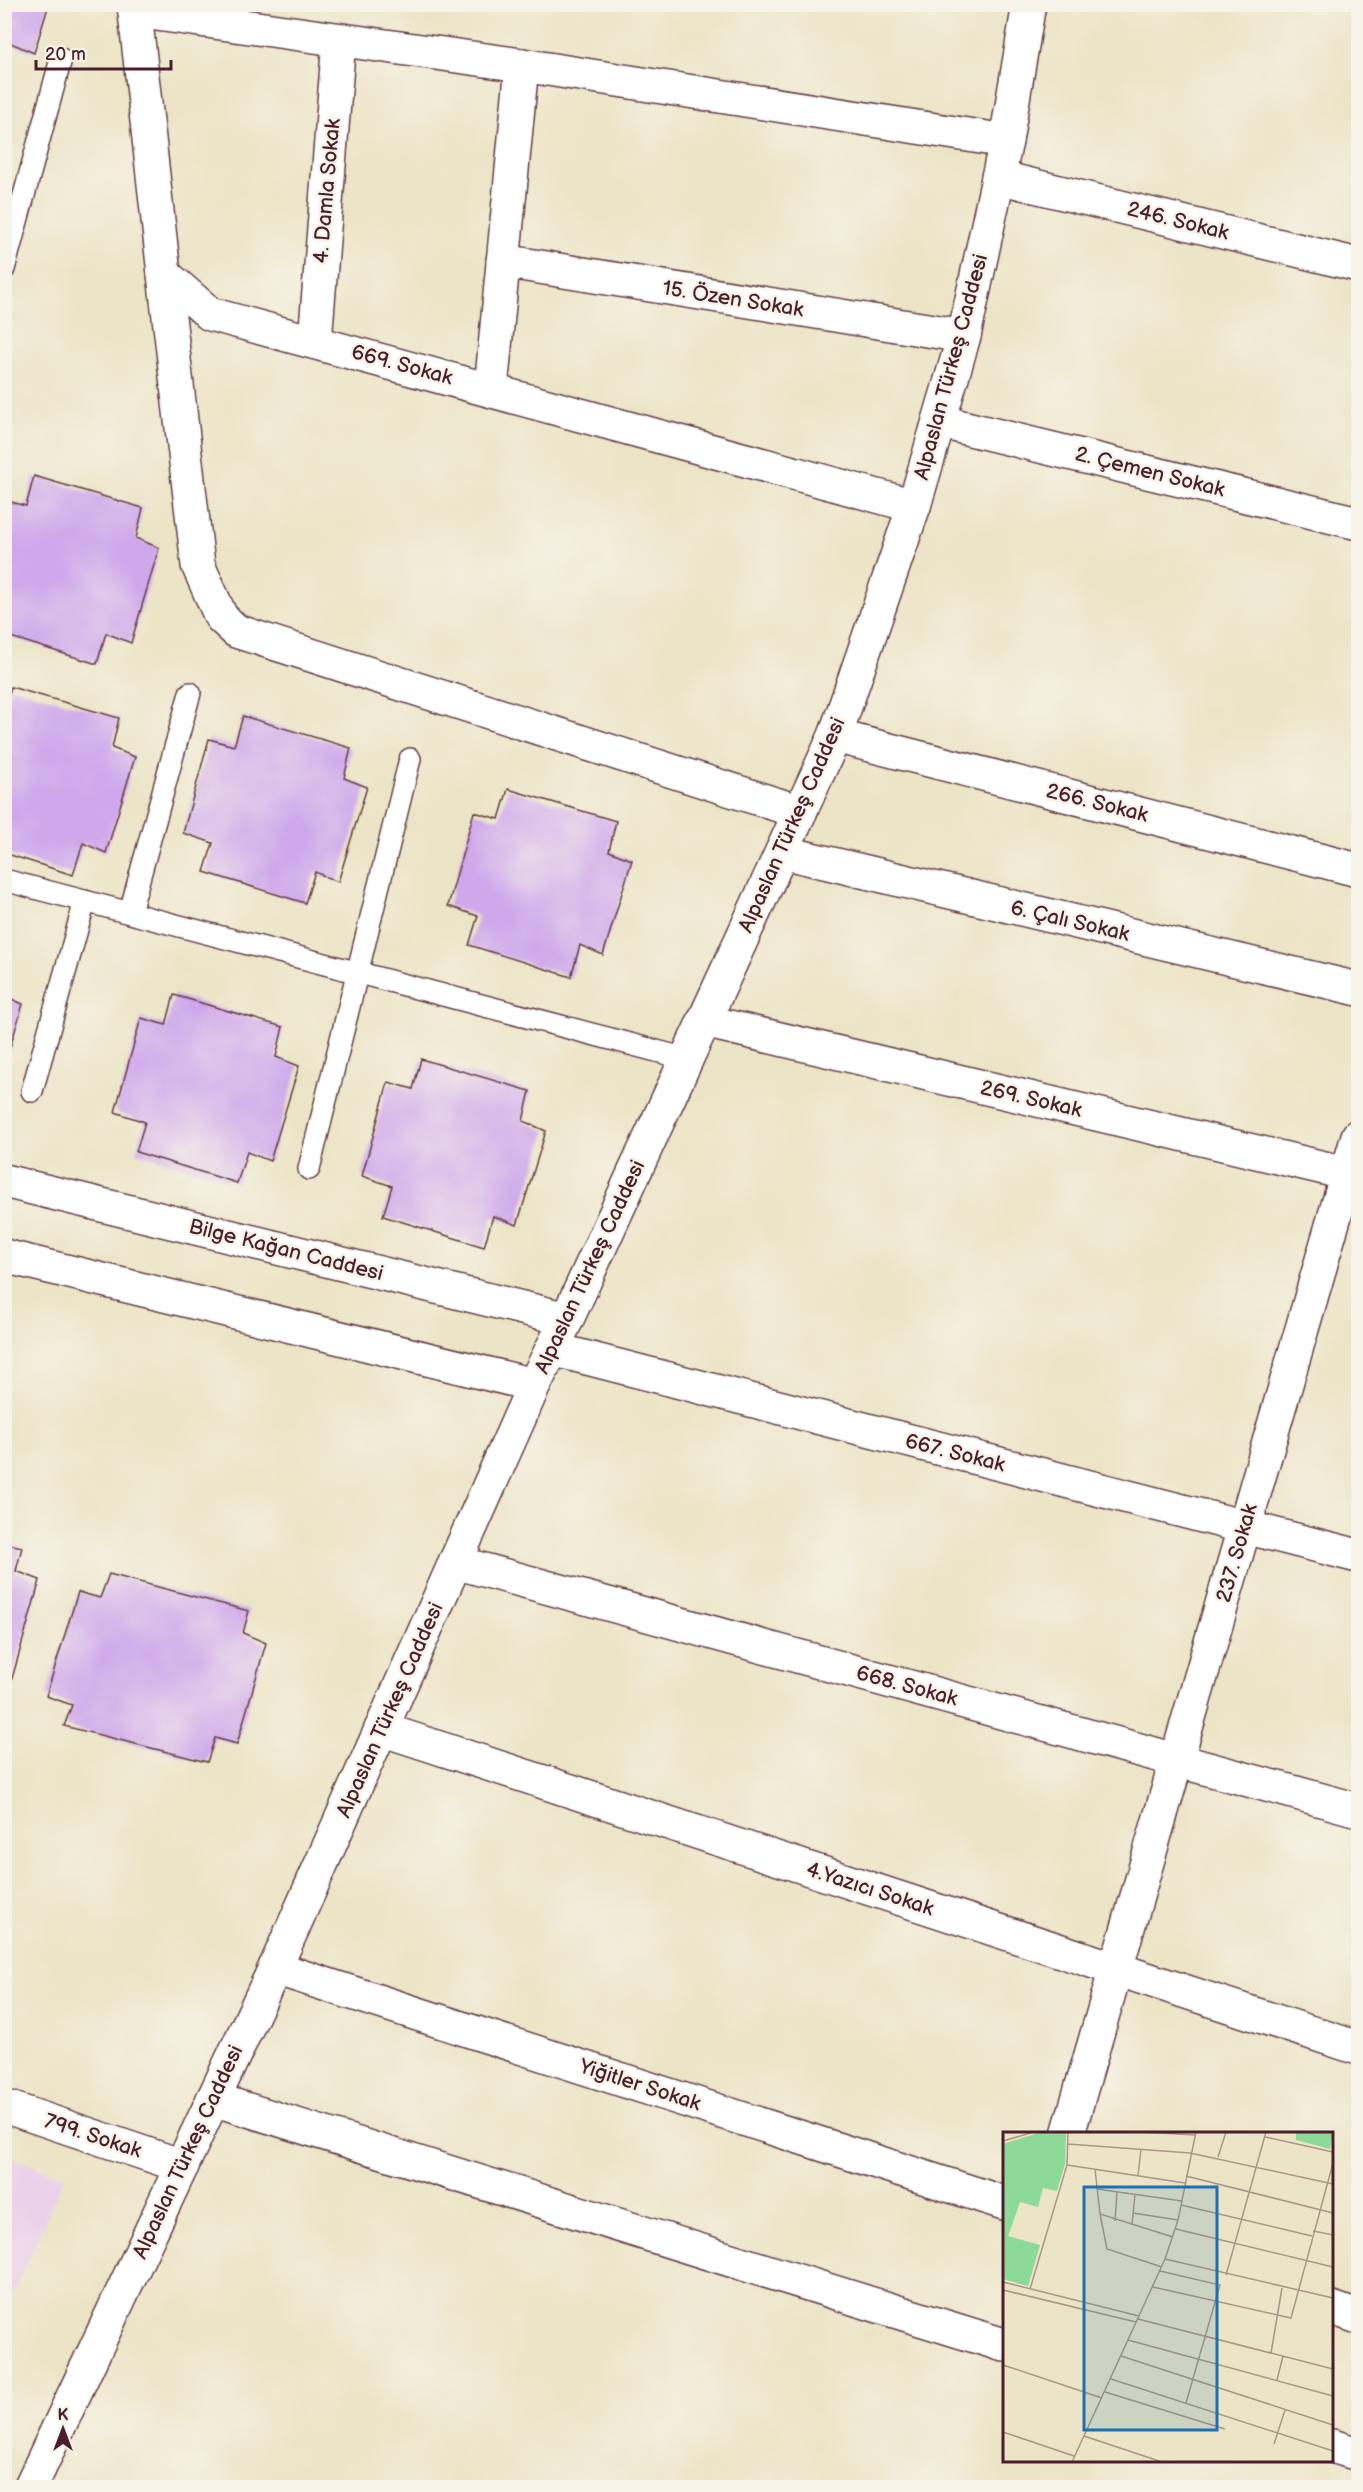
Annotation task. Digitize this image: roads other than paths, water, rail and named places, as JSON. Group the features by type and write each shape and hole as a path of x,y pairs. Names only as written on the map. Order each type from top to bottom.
{"street":[{"name":"Alpaslan Türkeş Caddesi","path":"30,2487 275,1968 534,1385 567,1319 835,736 914,506 941,422 964,336 1006,141 1029,4"},
{"path":"800,812 236,631 221,617 198,565 134,8 339,40 522,65 1006,141"},
{"name":"4. Damla Sokak","path":"315,341 339,40"},
{"path":"491,389 522,65"},
{"name":"246. Sokak","path":"998,177 1359,265"},
{"name":"15. Özen Sokak","path":"503,261 964,336"},
{"name":"669. Sokak","path":"164,274 210,314 914,506"},
{"name":"2. Çemen Sokak","path":"941,422 1359,523"},
{"name":"266. Sokak","path":"835,736 1359,870"},
{"name":"6. Çalı Sokak","path":"782,852 1359,989"},
{"name":"269. Sokak","path":"704,1022 1353,1175"},
{"name":"237. Sokak","path":"1068,2132 1244,1527 1353,1175 1359,1136"},
{"name":"Bilge Kağan Caddesi","path":"4,1181 567,1319"},
{"path":"4,1256 534,1385"},
{"name":"667. Sokak","path":"552,1349 1359,1556"},
{"name":"668. Sokak","path":"455,1562 1359,1810"},
{"name":"4.Yazıcı Sokak","path":"381,1729 1359,2048"},
{"name":"Yiğitler Sokak","path":"275,1968 1003,2202"},
{"path":"213,2099 1003,2343"},
{"name":"799. Sokak","path":"4,2106 182,2166"},
{"path":"1333,2308 1359,2317"},
{"path":"1333,2446 1359,2454"}],"lane":[{"path":"4,269 61,59"},
{"path":"130,912 190,693"},
{"path":"309,1169 410,759"},
{"path":"4,880 687,1059"},
{"path":"32,1091 85,901"}]}
